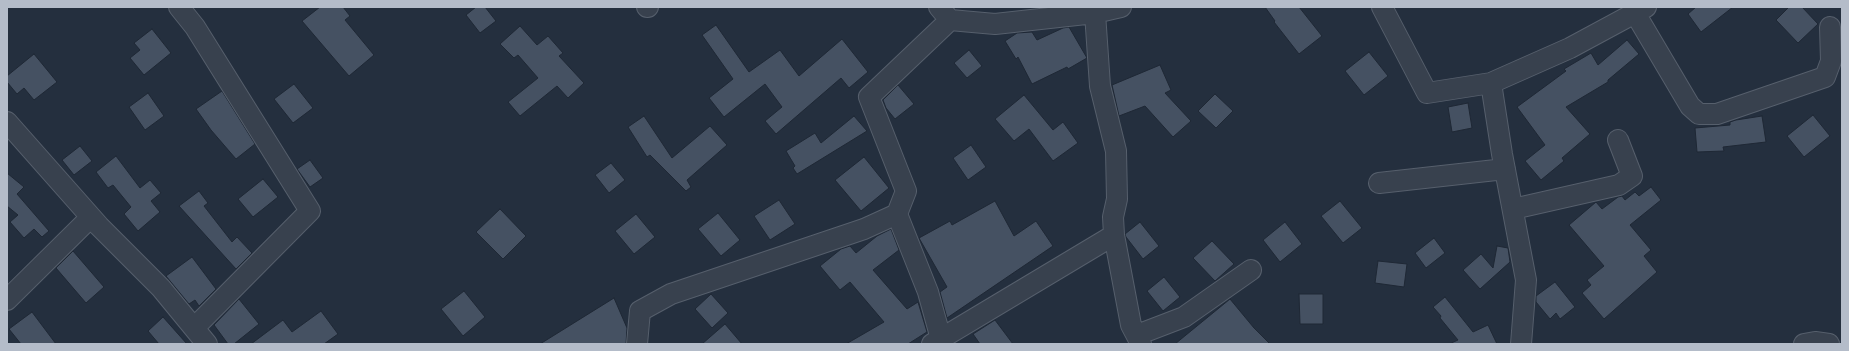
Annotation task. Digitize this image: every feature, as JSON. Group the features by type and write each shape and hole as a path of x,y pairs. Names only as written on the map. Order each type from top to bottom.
{"street":[{"path":"179,7 195,26 310,210 194,328"},
{"path":"1114,235 937,341 928,292 897,214 906,191 869,97 945,13 995,24 1095,13 1121,7"},
{"path":"1382,7 1428,93 1491,83 1570,48 1641,10 1690,106 1699,114 1717,114 1825,77 1831,60 1830,27"},
{"path":"1095,13 1100,86 1116,151 1118,199 1113,217 1114,235 1131,325 1139,340 1184,317 1251,270"},
{"path":"1491,83 1505,169 1526,280 1521,344"},
{"path":"7,122 91,217 161,288 208,344"},
{"path":"1513,210 1619,185 1632,176 1618,140"},
{"path":"1379,183 1505,169"},
{"path":"636,344 640,311 671,294 864,229 897,214"},
{"path":"7,300 91,217"},
{"path":"1804,344 1815,342 1829,344"}],"building":[{"path":"320,7 343,7 350,16 345,20 374,55 349,76 302,21"},
{"path":"476,7 485,7 496,21 480,33 466,15"},
{"path":"1265,7 1299,7 1322,36 1299,54 1274,22 1275,21"},
{"path":"1696,7 1733,7 1701,32 1688,14"},
{"path":"1789,7 1802,7 1818,24 1798,43 1776,20"},
{"path":"716,25 749,72 780,50 799,76 842,39 868,72 849,88 841,78 776,134 765,121 782,107 765,84 724,117 709,98 733,79 702,35"},
{"path":"520,26 537,45 548,36 563,53 559,56 584,83 568,98 557,86 520,116 508,102 538,78 518,55 514,58 500,44"},
{"path":"1069,27 1087,58 1068,69 1067,67 1032,84 1018,57 1016,59 1005,41 1017,33 1032,32 1037,40 1063,28"},
{"path":"152,29 171,53 144,75 130,58 140,50 134,43"},
{"path":"1627,40 1639,54 1608,80 1608,82 1566,107 1590,134 1562,158 1564,161 1541,180 1525,161 1545,145 1517,107 1566,71 1564,69 1591,53 1598,65"},
{"path":"969,50 982,66 967,78 954,63"},
{"path":"1369,52 1388,76 1364,95 1345,71"},
{"path":"34,54 57,82 34,100 24,88 17,94 7,82 7,76"},
{"path":"1160,65 1171,90 1165,93 1191,121 1173,137 1145,106 1119,116 1112,85"},
{"path":"294,84 313,108 293,123 274,99"},
{"path":"898,85 914,104 895,119 886,108 883,100"},
{"path":"222,91 255,144 236,159 211,130 196,109"},
{"path":"148,93 164,116 145,130 129,107"},
{"path":"1215,94 1233,111 1216,128 1198,111"},
{"path":"1024,95 1053,130 1063,122 1078,143 1053,161 1029,129 1014,141 995,119"},
{"path":"1468,103 1472,128 1452,132 1448,107"},
{"path":"1813,115 1830,136 1804,157 1787,136"},
{"path":"644,116 672,158 710,126 727,145 687,180 691,187 686,191 650,155 647,157 628,127"},
{"path":"854,116 867,131 797,174 793,168 795,166 786,151 815,133 821,143"},
{"path":"1762,116 1766,142 1723,147 1724,151 1697,152 1695,128 1730,125 1730,122 1736,120"},
{"path":"971,145 986,167 968,180 953,158"},
{"path":"80,146 92,161 74,175 62,160"},
{"path":"116,156 140,188 150,180 161,193 151,201 160,212 138,231 124,214 131,207 113,185 108,188 96,172"},
{"path":"864,157 889,188 861,211 835,180"},
{"path":"310,160 323,178 310,187 297,169"},
{"path":"611,163 625,180 609,193 595,175"},
{"path":"7,173 24,187 17,194 49,231 42,237 34,229 24,238 10,222 18,215 7,206"},
{"path":"263,179 278,197 253,217 238,199"},
{"path":"1651,187 1661,200 1630,225 1651,250 1644,256 1657,272 1604,319 1582,293 1591,285 1587,280 1604,266 1569,225 1596,202 1602,209 1618,197 1622,196 1625,200 1635,192 1639,196"},
{"path":"199,191 208,203 204,206 232,242 237,237 252,253 236,269 179,206"},
{"path":"779,200 795,224 770,240 754,216"},
{"path":"995,201 1014,236 1036,221 1053,246 947,318 940,292 947,287 919,238 950,221 952,225"},
{"path":"1340,201 1362,228 1343,243 1321,216"},
{"path":"500,209 526,236 503,259 476,232"},
{"path":"718,213 740,240 721,256 698,229"},
{"path":"636,214 655,237 634,254 615,231"},
{"path":"1140,222 1159,246 1143,259 1125,234"},
{"path":"1285,222 1302,244 1280,262 1263,240"},
{"path":"891,229 899,250 873,270 907,309 918,302 927,332 908,344 846,344 884,322 850,282 840,290 820,266 841,249 850,246 856,253 877,236"},
{"path":"1434,238 1445,253 1426,268 1415,253"},
{"path":"1212,241 1234,264 1215,281 1193,258"},
{"path":"1497,246 1508,248 1510,262 1480,289 1463,270 1481,254 1493,268"},
{"path":"73,251 104,287 86,303 56,268"},
{"path":"192,257 216,289 199,306 195,300 189,304 166,276"},
{"path":"1378,261 1407,264 1404,287 1375,283"},
{"path":"1164,277 1180,297 1163,311 1147,291"},
{"path":"1555,282 1575,307 1560,319 1556,313 1550,319 1536,302 1536,296"},
{"path":"464,291 485,317 463,336 441,309"},
{"path":"711,294 728,313 712,328 695,309"},
{"path":"1299,294 1323,294 1323,324 1300,324"},
{"path":"1445,297 1473,332 1488,325 1497,344 1449,344 1458,340 1433,307"},
{"path":"614,298 627,328 626,344 540,344"},
{"path":"239,299 259,324 234,344 228,344 214,325"},
{"path":"1230,299 1254,328 1270,344 1175,344"},
{"path":"321,311 338,334 324,344 251,344 283,320 292,332"},
{"path":"32,312 56,344 21,344 9,329"},
{"path":"163,317 187,344 159,344 148,331"},
{"path":"995,320 1013,344 980,344 973,334"},
{"path":"725,324 742,344 702,344"}]}
